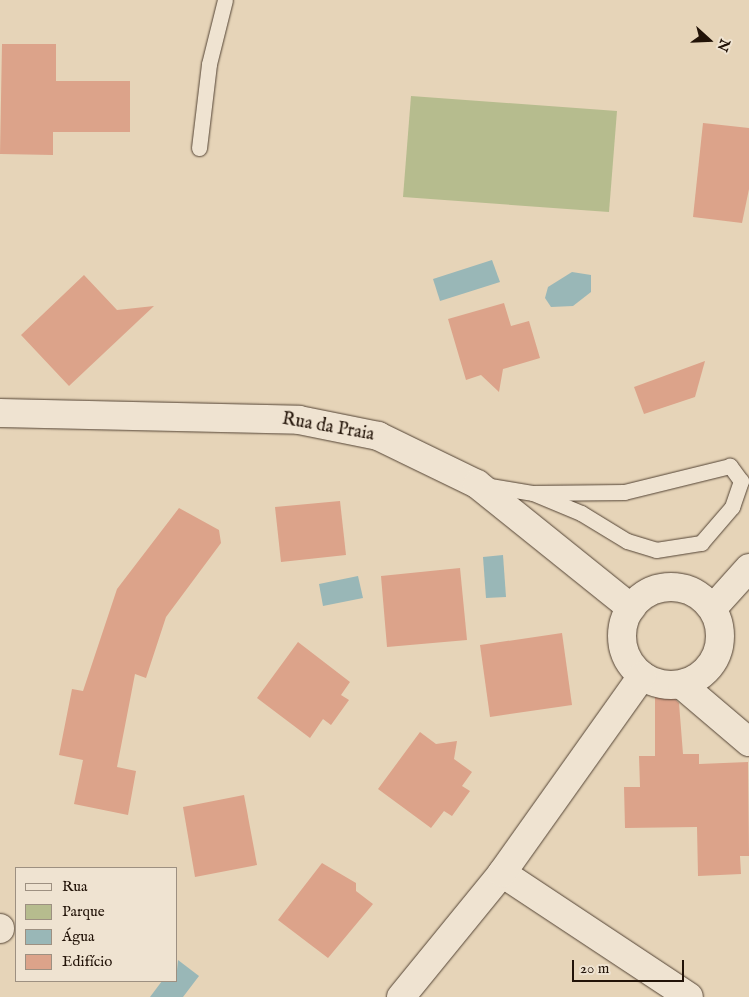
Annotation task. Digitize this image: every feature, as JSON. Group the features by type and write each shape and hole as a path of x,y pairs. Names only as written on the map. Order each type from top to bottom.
{"street":[{"name":"Rua da Praia","path":"0,413 299,420 378,436 477,484 631,608"},
{"path":"712,608 749,568"},
{"path":"672,586 701,596 712,608 721,639 717,655 709,668 682,685 654,683 642,676 631,665 622,637 631,608 656,589 672,586"},
{"path":"401,997 502,873 642,676"},
{"path":"682,685 749,742"},
{"path":"502,873 689,997"}],"lane":[{"path":"199,148 209,64 225,0"},
{"path":"477,484 533,493 624,492 730,466 741,481 732,507 712,532 701,543 683,549 656,550 627,541 581,513 533,493"}],"green space":[{"path":"411,96 617,111 609,212 403,197"}],"water":[{"path":"492,260 500,282 440,301 433,279"},
{"path":"572,272 591,275 591,292 573,306 551,307 545,298 548,287"},
{"path":"503,555 506,597 486,598 483,557"},
{"path":"358,576 363,598 323,606 319,584"},
{"path":"178,960 199,976 183,997 150,997 161,982 178,982"}],"building":[{"path":"2,44 56,44 56,81 130,81 130,132 53,132 53,155 0,154"},
{"path":"703,123 749,128 749,189 742,223 693,217"},
{"path":"84,275 117,310 154,306 69,386 21,335"},
{"path":"504,303 511,326 529,321 540,358 503,369 499,392 481,375 466,380 448,319"},
{"path":"705,361 695,397 644,414 634,387"},
{"path":"340,501 346,555 281,562 275,507"},
{"path":"179,508 219,530 221,543 166,617 146,678 135,674 117,767 136,771 128,815 74,804 83,760 59,755 72,689 83,691 117,589"},
{"path":"460,568 467,640 387,647 381,576"},
{"path":"562,633 572,705 490,717 480,645"},
{"path":"298,642 350,682 341,695 349,700 331,725 323,719 310,738 257,698"},
{"path":"670,694 679,703 683,754 699,754 699,764 748,762 749,856 740,856 741,874 698,876 697,827 625,828 624,787 640,787 639,756 655,756 655,695"},
{"path":"420,732 436,744 457,741 454,759 472,772 462,786 470,791 452,816 444,811 431,828 378,789"},
{"path":"244,795 257,865 195,877 183,807"},
{"path":"322,863 356,883 356,891 373,904 328,958 278,920"}]}
